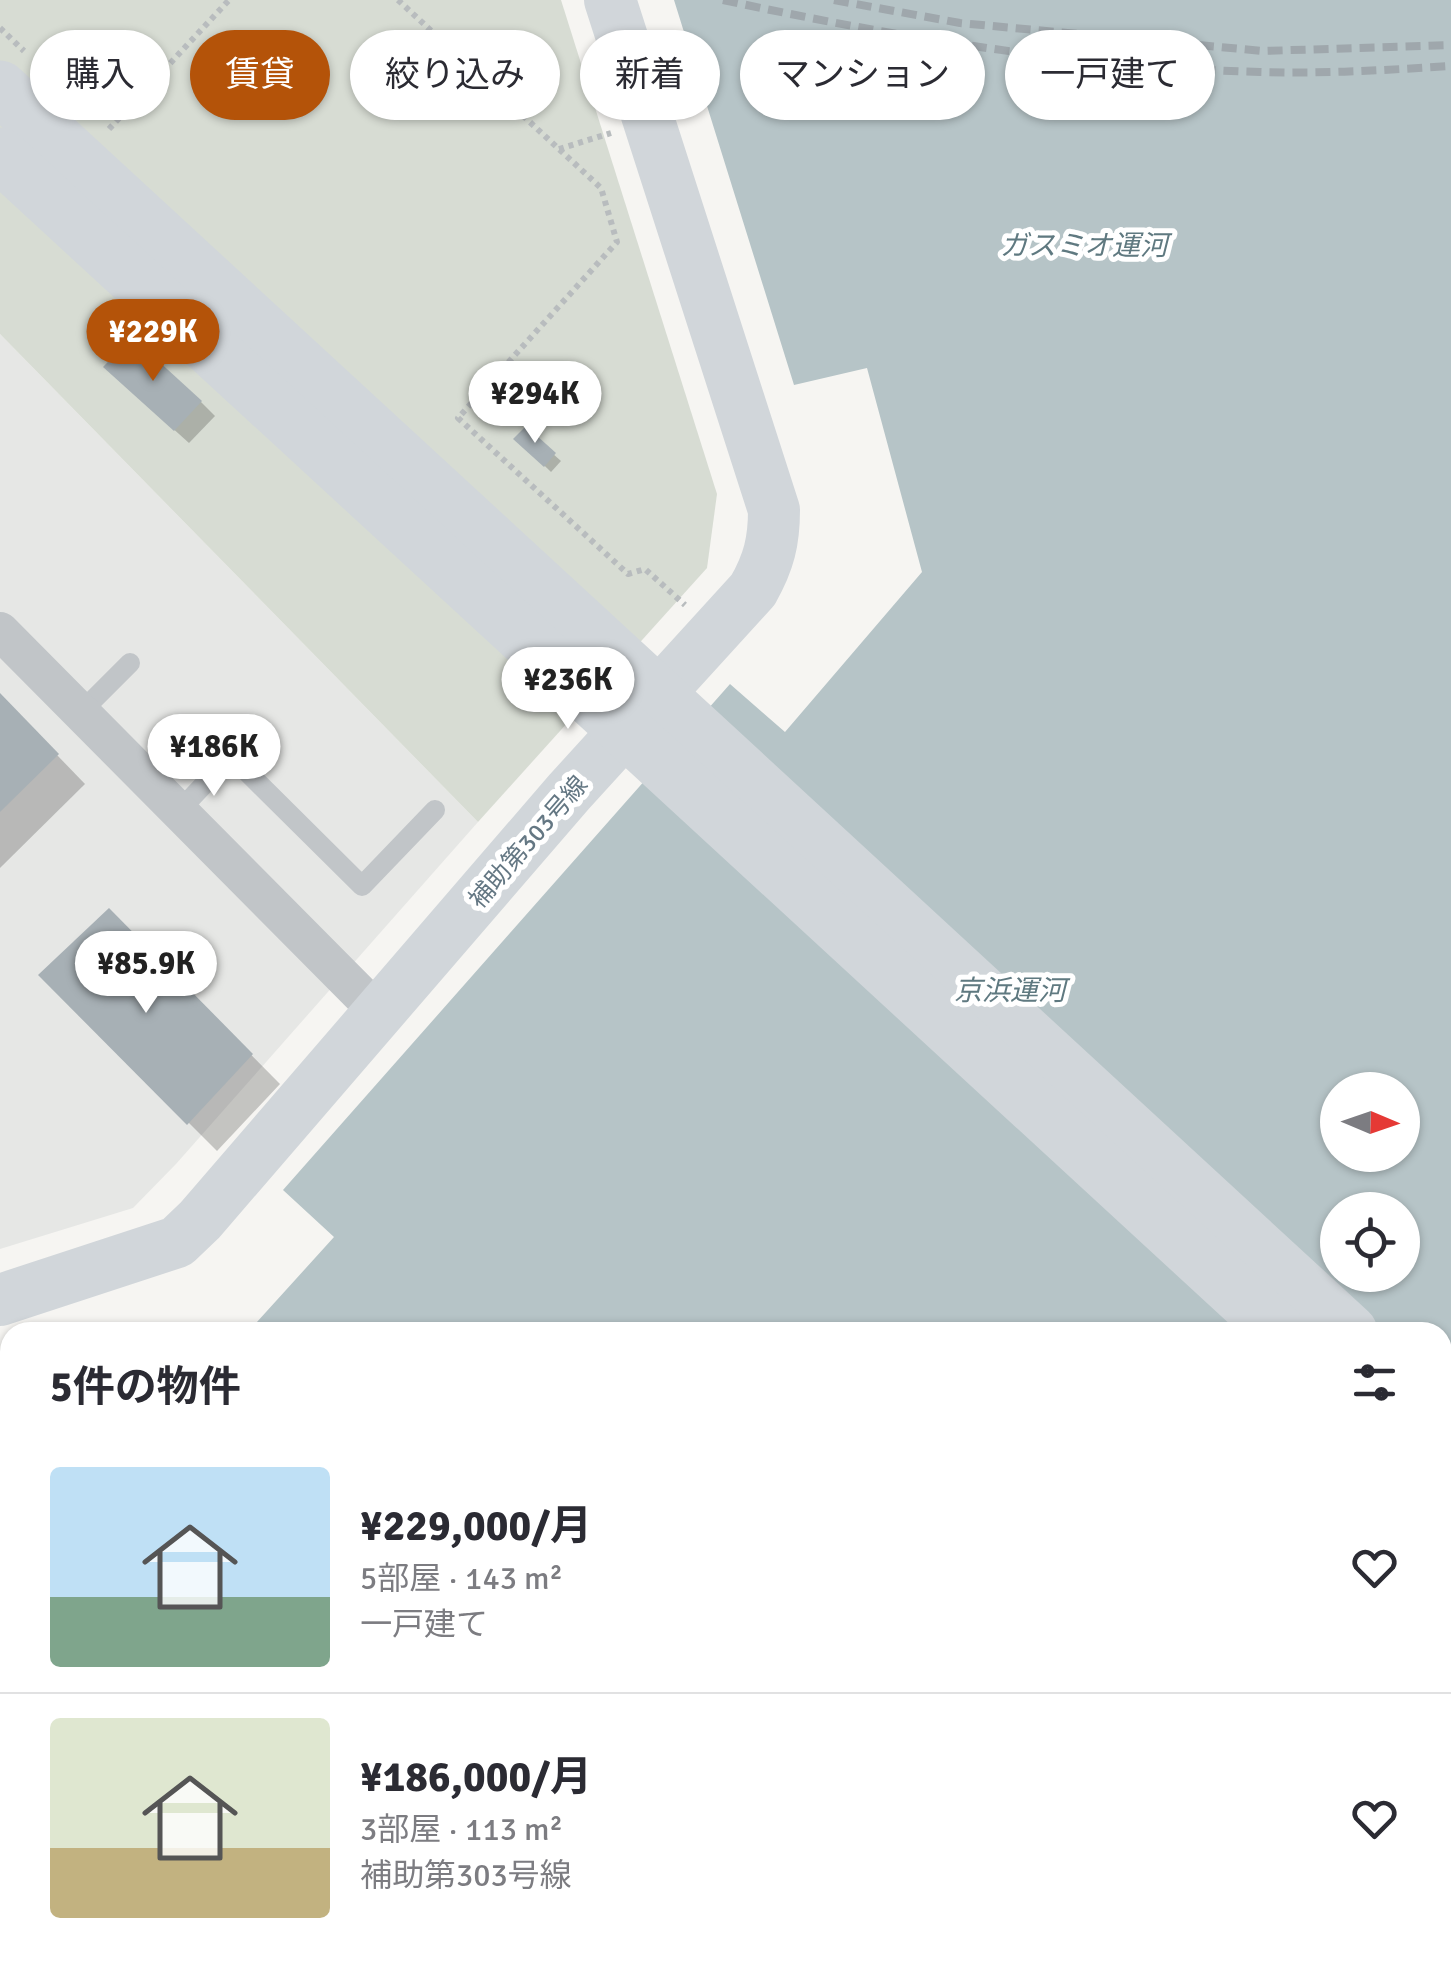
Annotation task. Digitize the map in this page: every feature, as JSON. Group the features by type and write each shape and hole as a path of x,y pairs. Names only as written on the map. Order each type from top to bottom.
{"highway":[{"path":"13,71 1339,1322"},
{"path":"0,155 1268,1322"}],"street":[{"name":"補助第303号線","path":"0,1300 177,1242 200,1220 569,792 753,590 768,564 774,539 774,510 610,0"},
{"path":"0,631 380,1015"}],"lane":[{"path":"81,712 130,663"},
{"path":"178,811 231,756 362,886 435,810"}],"path":[{"path":"170,63 229,0"},
{"path":"398,0 602,188 617,242 458,418 628,574 645,569 685,605"},
{"path":"0,28 13,71"},
{"path":"96,120 107,131 117,120"},
{"path":"558,149 612,132"}],"shaded area":[{"path":"0,0 561,0 580,60 580,120 599,120 717,494 707,568 478,822 0,334"},
{"path":"0,334 478,822 133,1208 0,1249"}],"water":[{"name":"京浜運河","path":"674,0 1451,0 1451,1322 257,1322 334,1237 283,1190 730,684 785,732 922,572 867,368 794,385 711,120 720,120 720,30 683,30"}],"building":[{"path":"132,337 202,401 174,431 103,367"},
{"path":"526,426 556,453 544,467 513,439"},
{"path":"0,693 59,754 0,812"},
{"path":"109,908 253,1054 187,1125 38,975"}],"railway":[{"path":"723,0 923,38 1124,64 1284,72 1451,66"},
{"path":"834,0 960,23 1263,51 1451,45"}],"water label":[{"name":"ガスミオ運河","path":"1084,246"}]}
